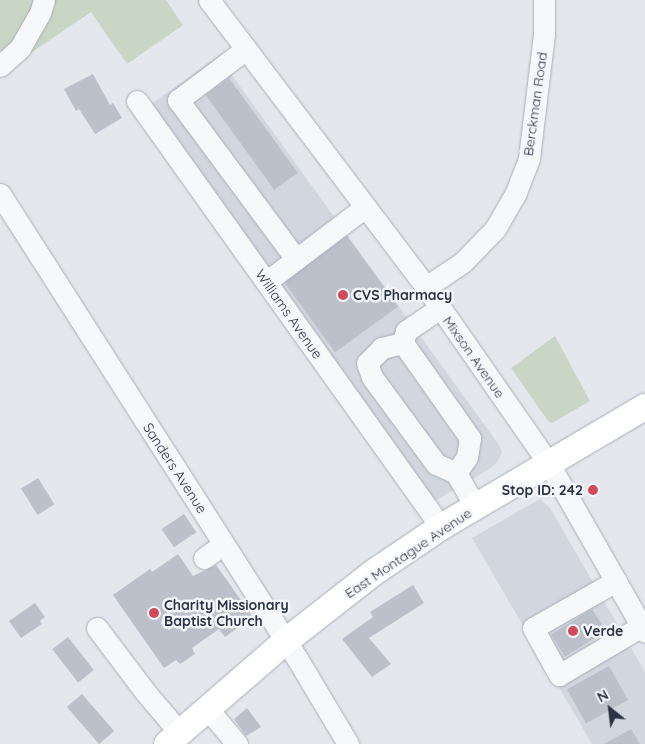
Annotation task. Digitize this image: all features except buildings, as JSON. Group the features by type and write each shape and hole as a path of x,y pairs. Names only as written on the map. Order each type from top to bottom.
{"main road":[{"name":"East Montague Avenue","path":"173,738 286,641 373,573 441,527 645,407"}],"street":[{"path":"0,66 20,48 40,13 44,0"},
{"name":"Mixson Avenue","path":"209,0 426,287 549,464 643,629"},
{"name":"Berckman Road","path":"426,287 463,262 495,229 515,195 528,158 544,34 544,0"},
{"path":"246,49 178,100 296,259"},
{"name":"Williams Avenue","path":"137,101 441,527"},
{"name":"Sanders Avenue","path":"0,194 286,641 348,744"},
{"path":"266,282 365,208"},
{"path":"440,308 406,331 403,343 470,438 467,457 456,474"},
{"path":"403,343 382,348 367,363 372,377 436,464 456,474 476,507"},
{"path":"204,558 224,544"},
{"path":"616,581 533,628 559,675 643,629"},
{"path":"97,628 146,693 173,738"},
{"path":"207,708 237,744"}],"shaded area":[{"path":"218,56 499,445 502,452 498,461 491,468 426,506 143,110"},
{"path":"540,499 550,508 645,672 645,744 592,744 472,538"}],"green space":[{"path":"0,0 166,0 183,25 127,64 91,12 0,74"},
{"path":"555,336 590,401 552,423 548,421 511,368"}],"place":[{"name":"CVS Pharmacy","path":"343,295"},
{"name":"Stop ID: 242","path":"593,490"},
{"name":"Charity Missionary Baptist Church","path":"154,613"},
{"name":"Verde","path":"573,631"}]}
